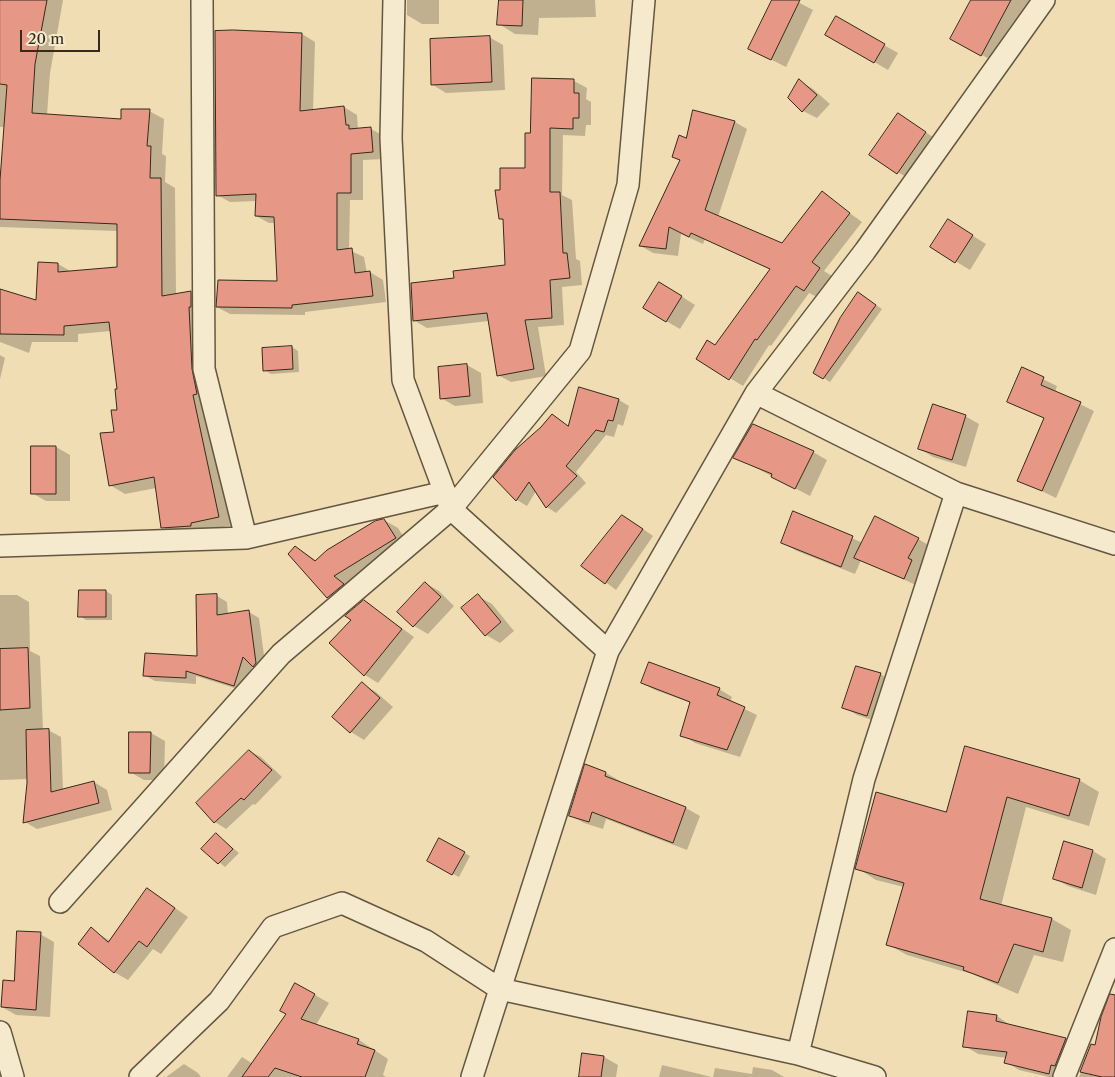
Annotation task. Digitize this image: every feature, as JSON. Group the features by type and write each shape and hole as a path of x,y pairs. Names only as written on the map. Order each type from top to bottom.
{"street":[{"path":"202,0 204,369 246,538"},
{"path":"394,0 392,138 403,380 448,501 608,651"},
{"path":"60,902 281,654 448,501 580,351 628,185 644,0"},
{"path":"472,1077 608,651 756,393 865,251 1044,0"},
{"path":"756,393 956,493 1115,544"},
{"path":"798,1054 864,779 956,493"},
{"path":"0,546 246,538 448,501"},
{"path":"140,1077 219,1001 273,927 342,903 426,941 500,989 798,1054 875,1077"},
{"path":"1064,1077 1115,949"},
{"path":"0,1032 12,1077"},
{"path":"0,1044 12,1077"}],"building":[{"path":"0,0 47,0 35,64 32,113 121,119 121,109 150,109 147,146 151,146 150,178 161,178 162,296 191,291 191,307 189,307 192,369 197,394 193,395 219,517 191,523 191,526 161,528 154,477 109,486 100,433 114,432 111,410 117,410 115,389 117,389 109,322 64,326 64,335 0,334 0,289 36,300 38,262 58,263 58,272 117,267 117,224 0,219 0,180 7,85 0,84"},
{"path":"499,0 523,0 522,26 497,25"},
{"path":"772,0 800,0 771,60 748,49"},
{"path":"971,0 1011,0 981,56 950,39"},
{"path":"836,16 885,44 874,63 825,35"},
{"path":"215,31 302,33 300,111 344,106 346,125 349,125 349,129 371,127 373,152 351,154 351,193 337,193 337,250 352,248 355,273 370,271 373,296 292,305 292,308 216,307 218,280 277,281 274,217 255,216 256,194 216,196"},
{"path":"490,36 492,82 431,85 430,39"},
{"path":"532,78 574,79 574,93 579,93 579,118 573,118 573,129 550,128 550,192 560,192 563,253 567,253 570,278 550,280 552,318 525,320 534,369 497,376 487,313 413,321 411,283 454,278 453,271 505,265 503,219 499,219 495,190 500,190 500,168 525,168 525,133 530,133"},
{"path":"799,79 817,95 802,112 788,98"},
{"path":"693,110 735,121 705,210 782,243 822,191 850,213 812,262 820,268 804,291 796,286 757,340 755,339 729,380 696,359 707,340 715,345 770,269 691,233 689,237 669,227 666,249 639,246 680,160 672,157 679,135 686,138"},
{"path":"898,113 926,132 897,174 869,155"},
{"path":"948,219 973,235 955,263 930,247"},
{"path":"659,282 682,296 666,322 643,308"},
{"path":"858,292 876,305 823,379 813,373 840,318"},
{"path":"292,346 293,369 263,371 262,348"},
{"path":"467,364 470,396 440,399 438,367"},
{"path":"1022,367 1044,377 1041,385 1081,402 1042,491 1017,481 1044,418 1007,402"},
{"path":"579,387 619,399 613,421 608,420 604,432 596,430 566,466 577,476 546,508 529,482 516,501 493,477 515,450 541,427 552,414 568,426"},
{"path":"933,404 966,415 952,460 918,449"},
{"path":"753,424 814,451 795,489 771,477 772,474 733,458"},
{"path":"31,446 56,446 56,494 31,494"},
{"path":"793,511 853,536 841,567 781,543"},
{"path":"622,515 643,529 605,584 581,566"},
{"path":"875,516 919,538 908,558 912,560 904,579 854,558"},
{"path":"384,519 396,538 334,576 344,584 327,598 288,554 295,546 315,561 327,550 375,521"},
{"path":"425,582 441,597 413,627 397,612"},
{"path":"79,590 106,590 106,617 78,617"},
{"path":"217,594 217,615 249,610 256,663 253,667 243,657 234,686 186,671 186,678 143,676 145,653 197,656 196,595"},
{"path":"478,594 501,622 485,636 461,608"},
{"path":"364,600 402,629 364,676 329,643 351,620 345,616"},
{"path":"28,648 30,708 0,710 0,649"},
{"path":"649,662 720,688 717,695 745,707 727,750 680,736 690,702 641,683"},
{"path":"856,666 881,673 867,716 842,708"},
{"path":"362,682 380,698 350,733 332,717"},
{"path":"49,729 51,792 94,781 99,803 23,823 27,783 26,730"},
{"path":"129,732 151,732 150,773 129,773"},
{"path":"965,746 1080,779 1069,816 1007,797 980,899 1052,918 1043,952 1014,944 998,983 963,970 964,967 886,945 904,883 855,869 876,792 946,812"},
{"path":"249,750 272,770 244,800 241,798 214,823 196,803"},
{"path":"585,764 606,772 605,776 686,807 673,843 592,812 589,822 569,816"},
{"path":"216,833 233,849 218,864 201,849"},
{"path":"439,838 465,852 452,875 427,861"},
{"path":"1064,841 1093,850 1082,888 1053,879"},
{"path":"147,888 175,908 147,947 139,941 114,973 78,944 91,927 108,942"},
{"path":"17,931 41,932 36,1010 1,1007 3,980 14,981"},
{"path":"295,983 315,994 301,1019 359,1039 357,1044 375,1050 365,1077 302,1077 275,1068 268,1077 242,1077 286,1014 280,1011"},
{"path":"1110,994 1115,995 1115,1077 1102,1077 1080,1072 1091,1044 1095,1045 1101,1017"},
{"path":"968,1011 997,1015 996,1021 1066,1038 1055,1066 1051,1065 1049,1074 1004,1063 1007,1052 963,1047"},
{"path":"582,1053 604,1056 601,1077 579,1077"}]}
